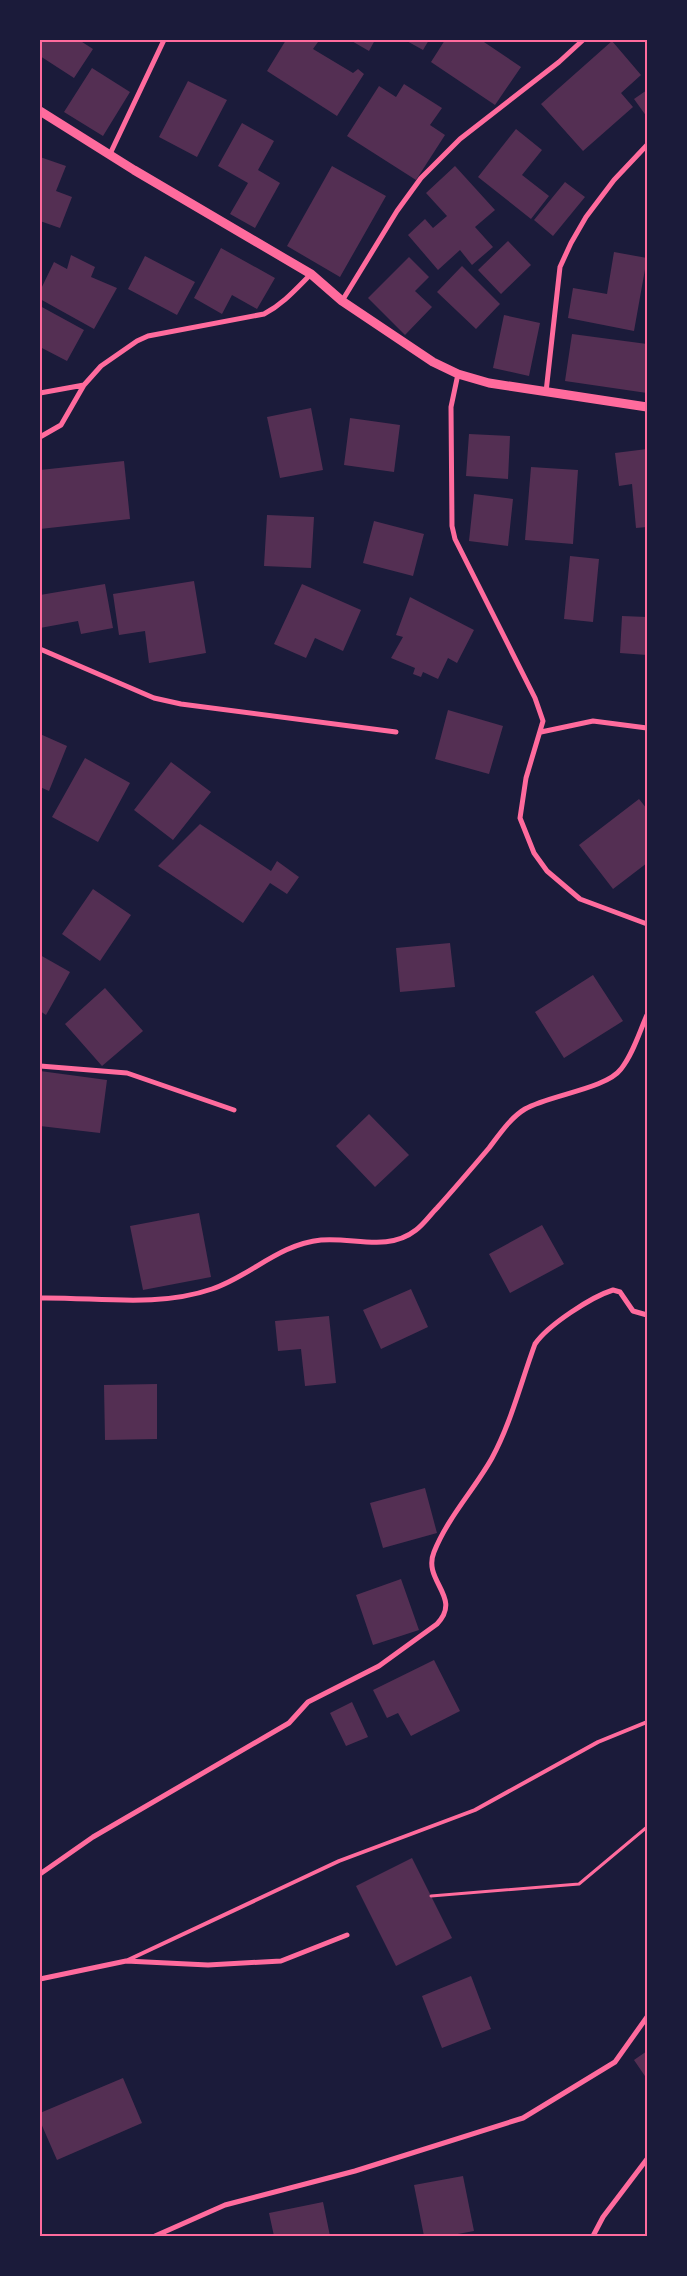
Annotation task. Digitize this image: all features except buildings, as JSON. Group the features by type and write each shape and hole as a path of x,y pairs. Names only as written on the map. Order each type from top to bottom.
{"street":[{"path":"110,154 164,40"},
{"path":"342,301 397,211 421,178 460,139 559,62 583,40"},
{"path":"40,111 311,274 342,301 433,362 458,374 489,383 647,407"},
{"path":"546,392 560,267 586,217 614,180 647,145"},
{"path":"40,437 61,425 84,385 101,366 137,340 148,336 264,314 289,297 311,274"},
{"path":"458,374 451,407 452,526 455,539 535,698 543,721 526,778 520,811 524,833 534,853 547,872 580,899 647,924"},
{"path":"40,394 84,385"},
{"path":"40,649 154,698 181,704 396,732"},
{"path":"540,732 593,721 647,728"},
{"path":"40,1298 146,1301 170,1299 214,1289 275,1255 321,1240 386,1243 403,1238 417,1230 460,1183 504,1128 524,1110 548,1099 611,1079 631,1054 647,1015"},
{"path":"40,1066 127,1073 234,1110"},
{"path":"40,1874 93,1837 289,1723 308,1702 379,1666 437,1624 444,1616 447,1604 431,1568 431,1560 453,1516 492,1458 535,1344 541,1335 548,1328 614,1290 620,1292 633,1311 647,1315"},
{"path":"40,1979 126,1961 217,1965 281,1961 347,1935"},
{"path":"155,2236 225,2205 355,2171 523,2118 614,2062 647,2017"},
{"path":"593,2236 603,2216 647,2158"}],"lane":[{"path":"126,1961 339,1861 476,1810 598,1742 647,1722"}],"path":[{"path":"431,1896 579,1884 647,1827"}]}
